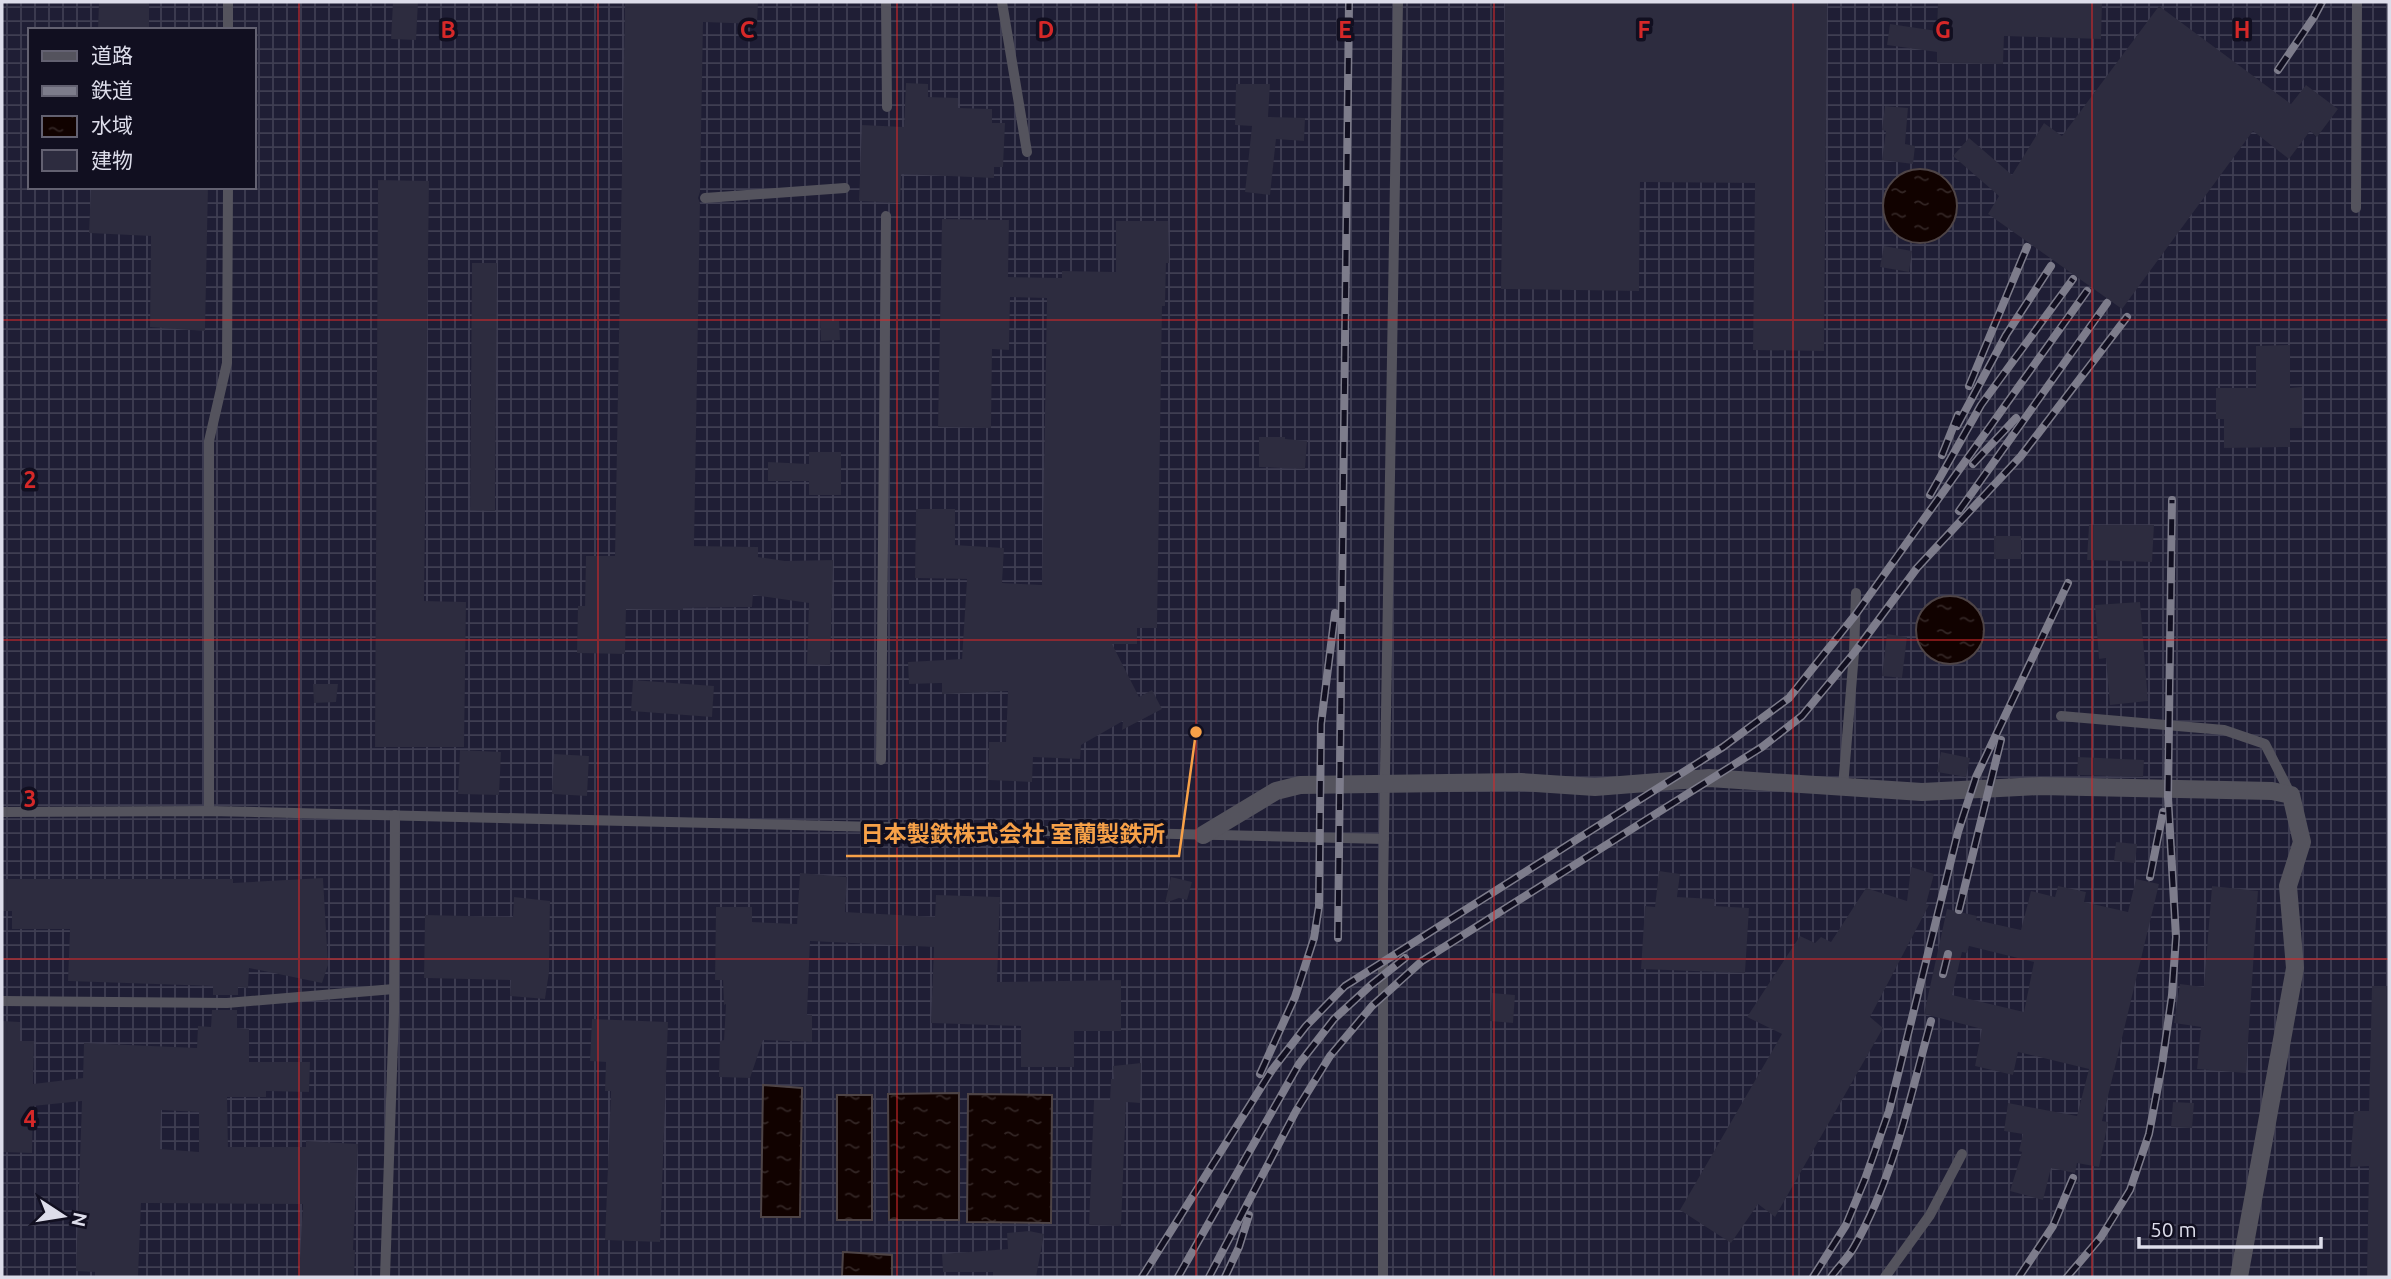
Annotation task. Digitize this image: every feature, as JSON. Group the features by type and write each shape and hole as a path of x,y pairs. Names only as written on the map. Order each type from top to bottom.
{"street":[{"path":"1203,835 1276,791 1300,785 1521,782 1595,787 1709,778 1922,792 2053,786 2272,791 2291,795 2302,842 2288,886 2295,968 2239,1277"}],"lane":[{"path":"228,2 228,28"},
{"path":"886,2 887,107"},
{"path":"1002,2 1027,152"},
{"path":"1383,1277 1384,839 1398,2"},
{"path":"2356,208 2357,2"},
{"path":"705,198 845,188"},
{"path":"209,811 209,441 227,363 228,189"},
{"path":"881,760 886,216"},
{"path":"1843,787 1856,593"},
{"path":"2061,716 2224,730 2245,737 2265,744 2291,795"},
{"path":"2,812 209,811 1384,839"},
{"path":"385,1277 394,989 395,815"},
{"path":"2,1001 227,1003 394,989"},
{"path":"1885,1277 1930,1215 1962,1154"}],"shaded area":[{"path":"2,2 2389,2 2389,1277 2,1277"}],"water":[{"path":"1927,169 1947,179 1955,192 1955,220 1947,233 1934,241 1913,243 1893,233 1885,220 1883,199 1893,179 1906,171"},
{"path":"1950,596 1963,599 1974,606 1981,617 1984,630 1981,643 1974,654 1963,661 1950,664 1937,661 1926,654 1919,643 1916,630 1919,617 1926,606 1937,599"},
{"path":"763,1085 802,1088 800,1217 761,1217"},
{"path":"959,1093 959,1220 889,1220 888,1094"},
{"path":"968,1094 1052,1095 1051,1223 967,1222"},
{"path":"837,1095 872,1095 872,1220 837,1220"},
{"path":"843,1252 892,1255 892,1277 842,1276"}],"building":[{"path":"99,2 149,2 149,28 98,28"},
{"path":"393,2 418,2 416,40 391,39"},
{"path":"625,2 758,2 757,24 703,22 694,546 758,547 758,557 785,561 833,560 830,665 807,664 809,603 753,595 752,607 626,609 625,654 577,653 578,606 585,606 586,556 615,556"},
{"path":"1505,2 1827,2 1824,351 1753,350 1755,183 1640,182 1639,291 1501,289"},
{"path":"1938,2 2102,2 2101,39 2004,36 2003,64 1937,63 1937,52 1887,45 1890,24 1937,31"},
{"path":"2159,6 2291,104 2306,85 2338,109 2317,137 2310,131 2289,159 2253,131 2122,309 1988,214 1999,196 1953,156 1969,138 2012,175 2044,123 2062,136"},
{"path":"906,83 928,84 928,97 958,98 958,108 992,109 992,123 1005,123 1003,167 994,167 994,178 901,174 900,203 859,201 862,125 904,127"},
{"path":"1236,84 1270,84 1268,117 1305,118 1304,141 1276,139 1270,195 1245,192 1252,126 1235,125"},
{"path":"1885,106 1908,108 1905,144 1915,146 1913,164 1882,160 1886,131 1882,130"},
{"path":"378,180 429,181 424,601 466,602 464,747 375,747"},
{"path":"91,189 208,189 205,331 150,327 151,236 89,233"},
{"path":"942,219 1009,220 1008,277 1062,278 1062,271 1116,272 1116,221 1168,221 1169,263 1166,263 1165,306 1162,306 1157,628 1137,628 1137,644 1112,644 1139,697 1152,690 1162,709 1122,730 1123,721 1081,745 1080,759 1033,757 1032,782 988,780 989,742 1006,742 1008,691 942,694 942,683 909,684 908,662 962,659 967,579 915,578 916,509 955,509 955,545 1004,548 1002,583 1042,585 1047,298 1010,297 1009,350 992,349 991,428 938,427"},
{"path":"1884,246 1912,251 1909,272 1880,267"},
{"path":"472,263 497,263 495,511 470,510"},
{"path":"820,321 839,321 840,340 821,341"},
{"path":"2290,345 2290,388 2302,387 2302,428 2290,428 2290,447 2224,448 2224,419 2216,419 2216,388 2256,388 2256,346"},
{"path":"1259,437 1285,437 1307,441 1305,469 1259,467"},
{"path":"809,452 841,452 841,495 809,495 809,481 768,481 768,462 809,464"},
{"path":"2089,525 2154,525 2152,562 2087,560"},
{"path":"1994,536 2021,536 2021,559 1994,559"},
{"path":"2140,602 2148,701 2110,705 2106,658 2099,659 2095,605"},
{"path":"1887,634 1907,637 1902,678 1882,676"},
{"path":"633,680 714,686 712,717 631,711"},
{"path":"313,684 338,684 336,702 314,703"},
{"path":"460,750 501,752 499,795 458,794"},
{"path":"1941,752 1970,758 1966,777 1937,772"},
{"path":"554,754 589,756 587,796 552,794"},
{"path":"2078,757 2144,760 2143,777 2077,775"},
{"path":"2116,842 2137,844 2135,863 2114,861"},
{"path":"1911,867 1934,874 1926,904 1929,905 1870,1017 1883,1028 1775,1217 1758,1204 1731,1243 1680,1210 1782,1034 1747,1017 1800,936 1815,943 1821,937 1831,942 1866,888 1907,901"},
{"path":"1659,871 1680,874 1677,897 1715,899 1714,906 1749,908 1745,973 1641,969 1645,906 1655,907"},
{"path":"800,873 847,877 845,912 935,917 936,895 1000,897 997,982 1121,980 1121,1031 1074,1031 1074,1067 1021,1067 1021,1026 931,1023 934,947 810,941 807,1015 812,1015 812,1042 763,1040 750,1078 719,1077 720,1041 724,1040 726,1004 724,1005 723,980 715,980 716,907 752,907 752,922 797,924"},
{"path":"1171,877 1192,882 1187,900 1179,898 1165,903"},
{"path":"323,878 328,965 322,983 249,968 248,988 238,987 238,995 213,995 213,986 68,981 70,929 12,929 12,911 2,911 2,879 233,879 233,883"},
{"path":"2136,879 2159,884 2102,1121 2108,1122 2099,1167 2077,1163 2075,1173 2051,1168 2043,1200 2010,1191 2022,1152 2019,1151 2023,1134 2004,1131 2008,1103 2077,1116 2089,1069 2018,1052 2013,1075 1975,1066 1982,1029 1924,1014 1947,909 1977,916 1976,920 2021,930 2031,891 2055,897 2058,886 2086,892 2084,902 2128,912","holes":["1969,946 2034,962 2024,1012 1952,995 1962,952 1967,953"]},
{"path":"2212,886 2258,891 2246,1073 2197,1069 2201,1027 2174,1023 2180,984 2204,987"},
{"path":"514,897 550,901 549,972 545,999 510,996 511,980 424,978 425,915 513,917"},
{"path":"2372,986 2389,986 2389,1277 2367,1277 2369,1166 2350,1167 2354,1111 2369,1111"},
{"path":"1492,993 1515,995 1513,1023 1490,1021"},
{"path":"212,1010 237,1010 237,1028 249,1029 249,1062 310,1062 309,1092 266,1091 266,1097 227,1097 228,1147 306,1147 306,1141 358,1144 354,1277 299,1277 303,1204 141,1203 138,1277 95,1277 95,1272 76,1271 82,1101 33,1106 32,1153 2,1152 2,1021 20,1022 20,1041 34,1041 33,1084 83,1078 84,1043 197,1048 198,1026 211,1027","holes":["161,1110 199,1112 199,1152 160,1149"]},
{"path":"592,1019 668,1022 660,1242 605,1240 611,1091 605,1091 606,1062 590,1061"},
{"path":"1141,1063 1140,1103 1126,1102 1121,1226 1089,1225 1094,1100 1110,1100 1111,1079 1114,1079 1113,1066"},
{"path":"2173,1102 2194,1103 2192,1128 2171,1127"},
{"path":"1029,1231 1044,1234 1036,1277 993,1277 993,1272 943,1272 942,1254 1008,1249 1007,1233"}],"railway":[{"path":"1338,938 1349,2"},
{"path":"2278,70 2322,2"},
{"path":"1969,386 2027,247"},
{"path":"1957,426 2006,335 2051,266"},
{"path":"1930,495 1981,405 2073,279"},
{"path":"1142,1277 1272,1070 1306,1026 1345,986 1723,747 1789,698 1856,614 2087,291"},
{"path":"1959,511 2107,303"},
{"path":"1209,1277 1296,1111 1330,1056 1372,1006 1422,961 1762,747 1802,716 1854,653 1917,568 2021,456 2127,317"},
{"path":"1942,455 1958,415"},
{"path":"1973,464 2016,418"},
{"path":"2067,1277 2101,1237 2130,1190 2149,1134 2172,995 2176,937 2168,797 2172,500"},
{"path":"1813,1277 1846,1225 1889,1111 1958,832 1976,777 2068,583"},
{"path":"1260,1074 1295,997 1314,938 1319,906 1321,724 1335,613"},
{"path":"1959,910 2001,740"},
{"path":"2150,877 2163,812"},
{"path":"1943,974 1948,954"},
{"path":"1178,1277 1299,1064 1334,1019 1405,958"},
{"path":"1831,1277 1854,1247 1880,1193 1900,1136 1931,1021"},
{"path":"2019,1277 2053,1226 2073,1178"},
{"path":"1225,1277 1239,1247 1249,1215"}],"place":[{"name":"日本製鉄株式会社 室蘭製鉄所","path":"1196,732"}]}
